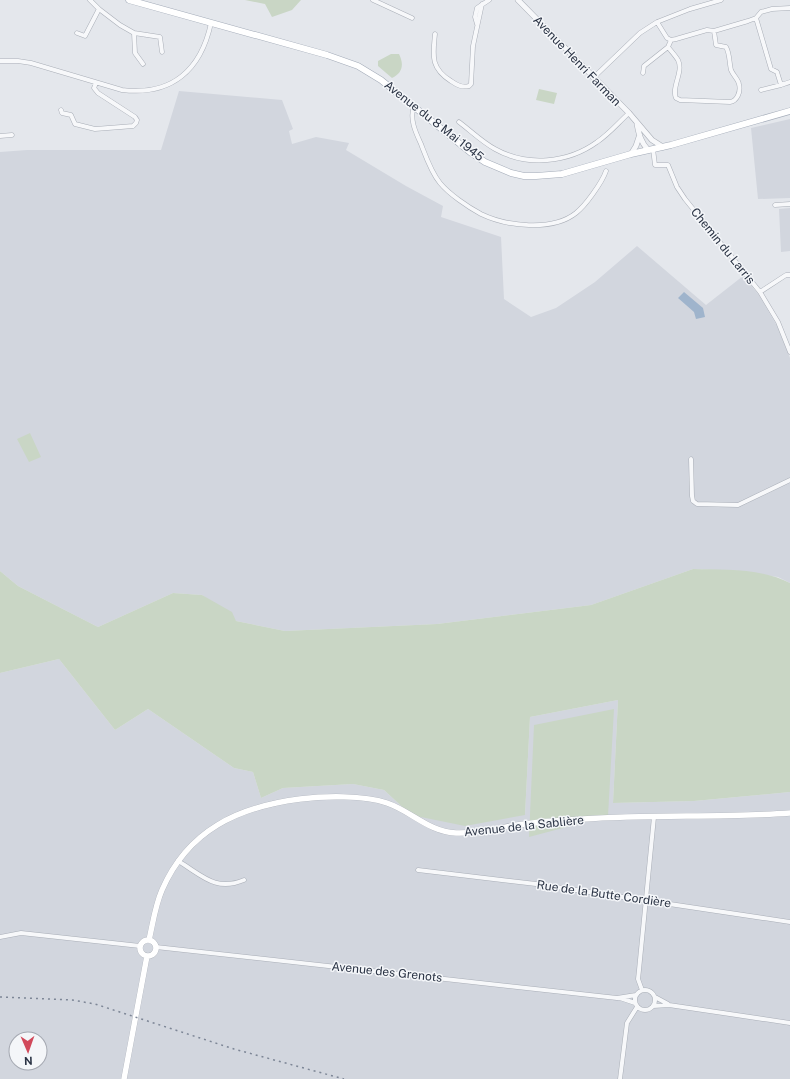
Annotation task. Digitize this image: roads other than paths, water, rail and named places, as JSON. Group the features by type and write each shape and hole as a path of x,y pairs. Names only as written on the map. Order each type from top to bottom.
{"main road":[{"name":"Avenue du 8 Mai 1945","path":"129,0 346,61 381,80 470,152 496,167 511,173 536,176 562,174 790,111"},
{"name":"Avenue de la Sablière","path":"149,940 161,891 169,875 187,850 212,828 244,811 264,805 307,798 328,797 366,799 386,803 401,810 427,826 454,833 466,833 519,825 583,819 790,812"},
{"path":"149,940 153,942 156,947 153,954 147,956 141,952 140,946 142,942 149,940"},
{"path":"124,1079 147,956"}],"street":[{"path":"90,0 120,25 134,33 160,37 162,52"},
{"path":"373,0 412,18"},
{"path":"478,0 482,4"},
{"path":"435,34 433,58 435,66 447,79 461,86 469,86 471,84 473,46 477,24 475,18 476,8 489,0"},
{"name":"Avenue Henri Farman","path":"518,0 628,113 652,140 663,147"},
{"path":"593,78 640,34 657,22 690,8 721,0"},
{"path":"657,22 667,38 671,40 707,30 714,31 756,18 761,12 772,9 790,8"},
{"path":"77,34 84,36 99,9"},
{"path":"756,18 771,69 777,72 781,84"},
{"path":"0,61 18,61 31,64 122,90 136,92 160,88 180,78 195,63 208,37 211,23"},
{"path":"668,47 678,60 680,67 674,92 676,98 680,100 734,101 737,98 739,85 731,70 726,47 716,45 714,31"},
{"path":"134,33 135,53 143,64"},
{"path":"643,73 644,66 668,47 671,40"},
{"path":"761,90 790,82"},
{"path":"61,110 62,113 71,115 74,124 91,128 133,126 137,120 135,117 98,93 94,88 96,83"},
{"path":"414,106 412,112 413,124 438,181 453,195 481,214 522,225 544,224 564,219 575,214 585,205 598,187 606,172"},
{"path":"459,122 497,150 525,160 551,160 565,158 586,149 608,134 628,113"},
{"path":"637,123 639,137 643,144 651,150"},
{"path":"0,136 12,135"},
{"path":"631,154 639,137"},
{"path":"651,150 652,140"},
{"name":"Chemin du Larris","path":"651,150 655,165 668,165 677,186 685,199 760,292 778,322 790,352"},
{"path":"776,205 790,204"},
{"path":"760,292 786,275 790,275"},
{"path":"691,459 692,496 693,501 697,504 738,505 790,480"},
{"path":"642,990 638,979 654,817"},
{"path":"178,861 208,880 233,885 244,880"},
{"name":"Rue de la Butte Cordière","path":"418,870 536,884 790,922"},
{"path":"0,937 21,933 140,946"},
{"name":"Avenue des Grenots","path":"156,947 617,998 636,1005"},
{"path":"620,1079 627,1023 633,1015 636,1005 636,995 642,990 648,990 651,991 655,997 669,1004"},
{"name":"Avenue des Grenots","path":"617,998 636,995"},
{"path":"653,1006 655,1003 655,997"},
{"path":"633,1015 653,1006 669,1004 790,1024"},
{"path":"636,1005 644,1010"}],"water":[{"path":"684,292 703,308 705,317 696,319 694,312 678,298"}],"railway":[{"path":"0,997 72,1000 95,1004 234,1049 344,1079"}]}
